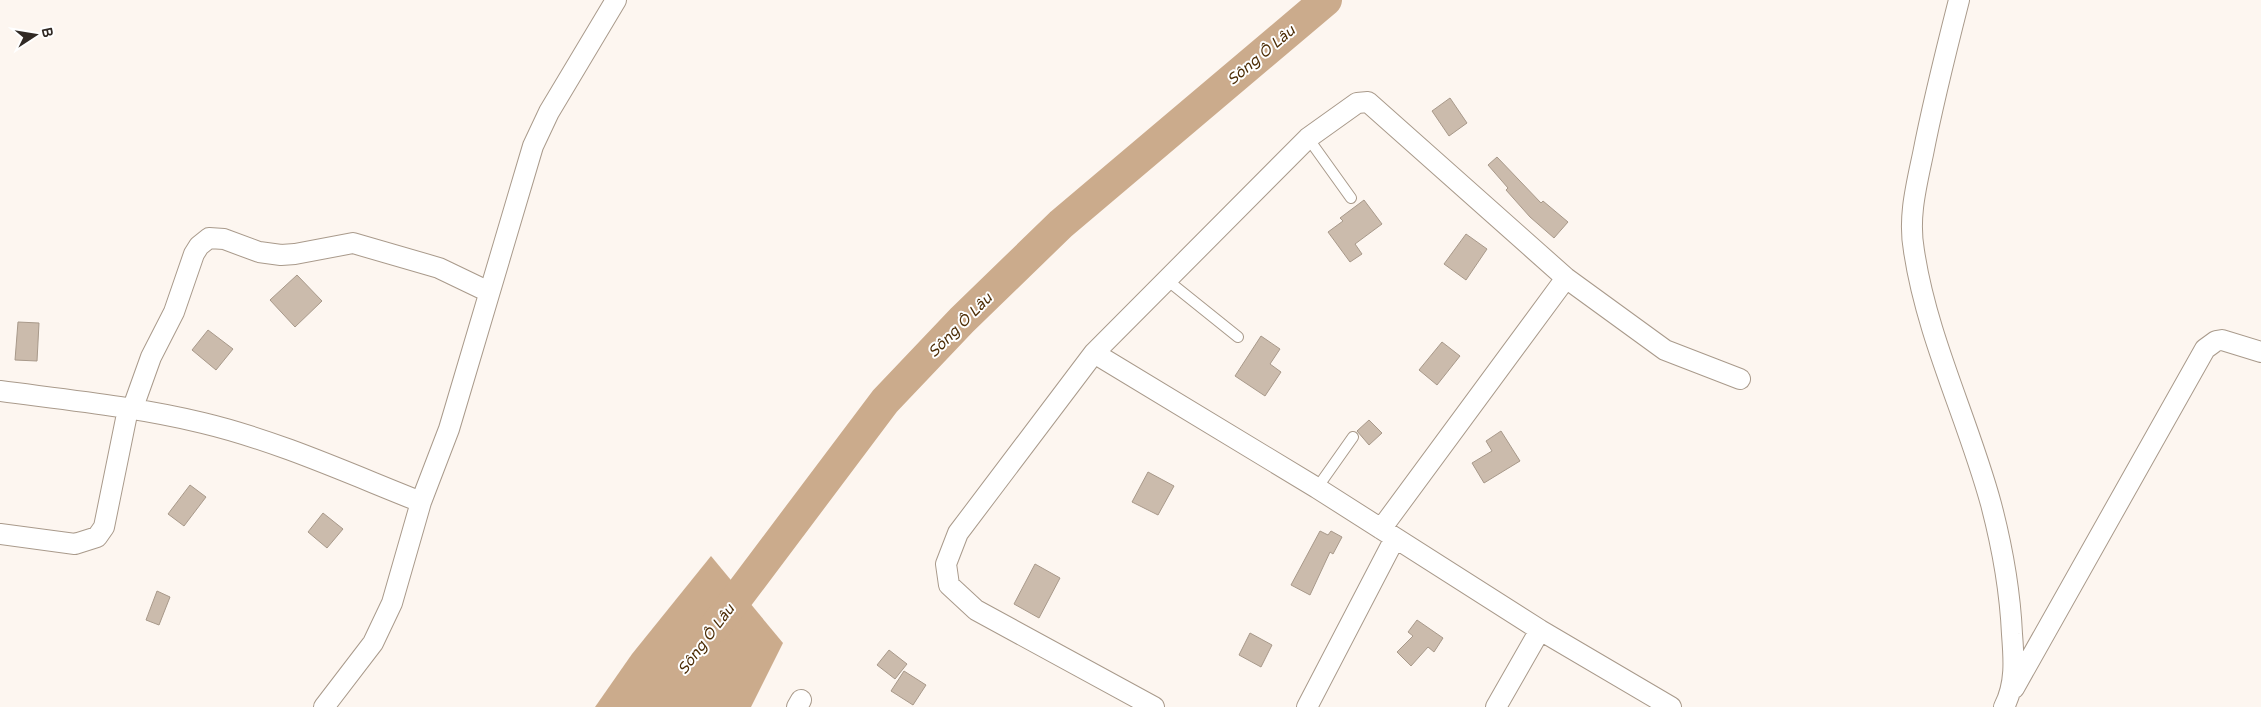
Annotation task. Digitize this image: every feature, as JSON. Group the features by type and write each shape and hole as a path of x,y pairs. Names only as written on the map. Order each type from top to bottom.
{"street":[{"path":"324,707 373,643 392,603 421,502 450,429 533,146 550,112 616,0"},
{"path":"1959,0 1935,93 1911,216 1914,251 1929,317 1990,502 2003,556 2014,656 2008,699"},
{"path":"1154,707 976,610 949,585 946,564 958,533 1094,353 1308,138 1357,103 1368,102 1566,278 1665,350 1740,379"},
{"path":"0,534 75,544 97,537 104,527 130,409 142,378 174,312 194,254 198,246 209,238 224,239 260,252 281,255 295,254 353,242 439,268 489,292"},
{"path":"1307,707 1388,534 1566,278"},
{"path":"2008,699 2205,349 2216,341 2222,340 2261,352"},
{"path":"1094,353 1317,488 1540,630 1671,707"},
{"path":"0,391 130,409 202,423 242,434 421,502"},
{"path":"1496,707 1540,630"}],"lane":[{"path":"1308,138 1351,198"},
{"path":"1167,280 1238,337"},
{"path":"1317,488 1353,437"}],"water":[{"path":"711,556 783,643 751,707 595,707 632,654"}],"building":[{"path":"1450,98 1467,123 1449,136 1432,111"},
{"path":"1497,157 1541,203 1543,201 1568,222 1554,238 1530,217 1506,190 1508,188 1488,165"},
{"path":"1364,200 1382,224 1355,244 1362,254 1350,262 1328,232 1343,221 1340,218"},
{"path":"1466,234 1487,249 1466,280 1444,264"},
{"path":"297,275 322,301 295,327 270,300"},
{"path":"18,322 39,323 37,361 15,360"},
{"path":"208,330 233,349 216,370 192,350"},
{"path":"1261,336 1280,349 1270,364 1281,372 1265,396 1235,376"},
{"path":"1442,342 1460,356 1437,385 1419,370"},
{"path":"1369,420 1382,433 1369,445 1357,431"},
{"path":"1501,431 1520,461 1484,483 1472,463 1492,451 1486,441"},
{"path":"1148,472 1174,486 1158,515 1132,502"},
{"path":"190,485 206,497 184,526 168,514"},
{"path":"323,513 343,529 327,548 308,532"},
{"path":"1320,531 1328,535 1331,531 1342,537 1333,554 1330,552 1310,595 1291,585"},
{"path":"1035,564 1060,578 1039,618 1014,604"},
{"path":"157,591 170,597 159,625 146,620"},
{"path":"1417,620 1443,638 1434,652 1428,647 1411,666 1397,652 1413,636 1408,632"},
{"path":"1250,633 1272,645 1261,667 1239,655"},
{"path":"889,650 907,664 895,679 877,665"},
{"path":"904,671 926,685 913,705 891,691"}],"waterway":[{"name":"Sông Ô Lâu","path":"715,627 885,401 962,320 1061,224 1326,0"}]}
